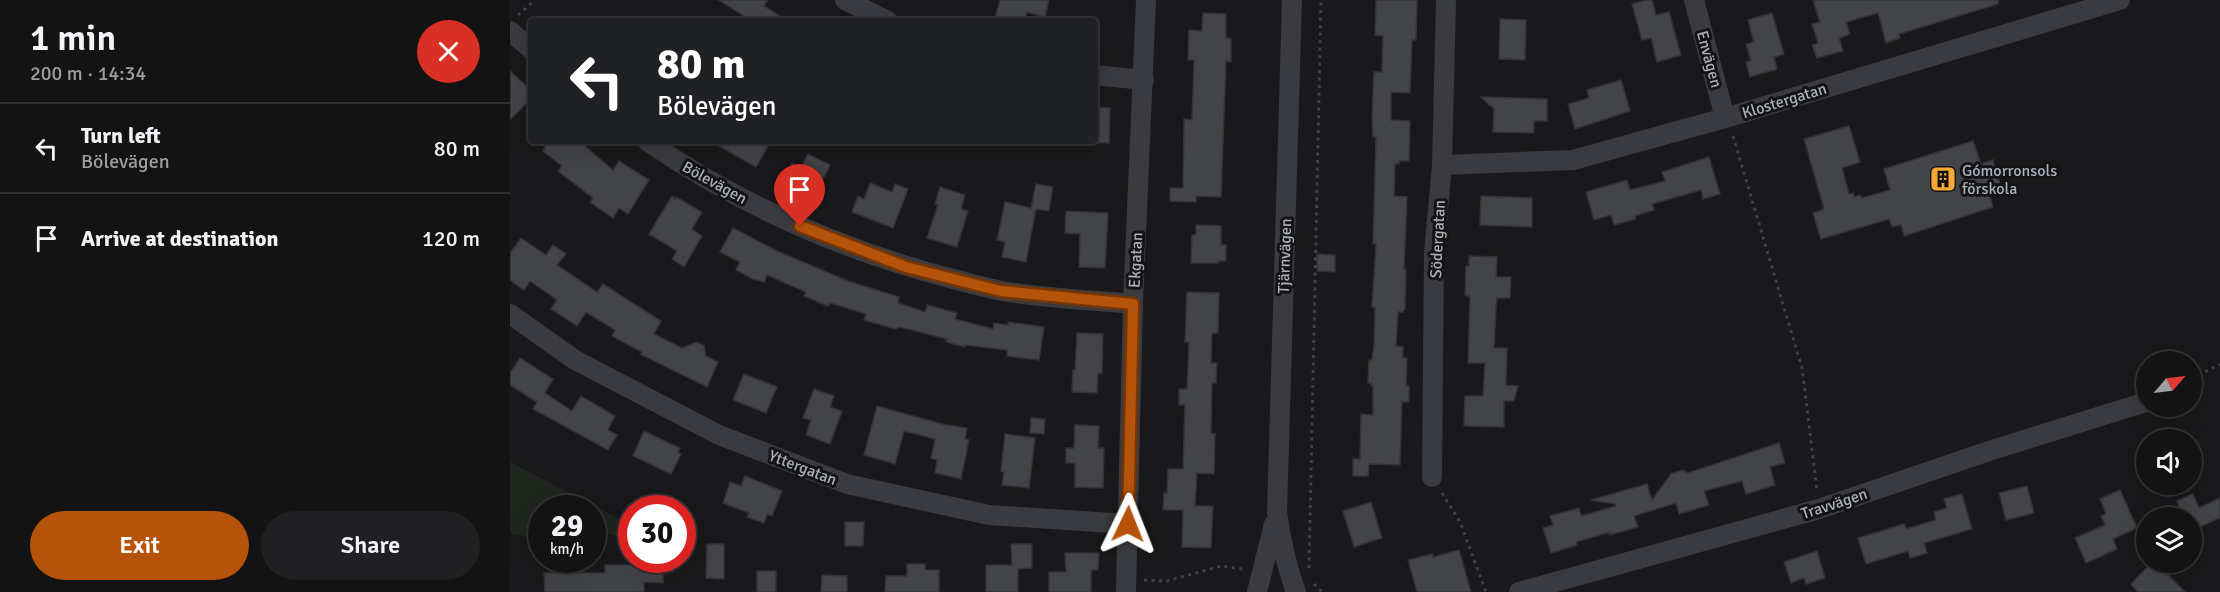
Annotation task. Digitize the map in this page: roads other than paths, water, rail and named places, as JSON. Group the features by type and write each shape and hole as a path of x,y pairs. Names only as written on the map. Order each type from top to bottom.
{"street":[{"path":"845,0 882,18"},
{"name":"Ekgatan","path":"1127,586 1133,304 1146,0"},
{"name":"Tjärnvägen","path":"1292,0 1277,512 1287,572 1296,592"},
{"name":"Södergatan","path":"1432,477 1434,254 1442,165 1446,0"},
{"name":"Envägen","path":"1694,0 1725,118"},
{"name":"Klostergatan","path":"1442,165 1573,160 1725,118 2120,0"},
{"path":"513,24 528,45"},
{"path":"1098,75 1144,80"},
{"name":"Bölevägen","path":"652,144 717,184 779,217 906,267 1001,291 1133,304"},
{"name":"Yttergatan","path":"510,314 575,360 719,435 847,484 989,515 1128,524"},
{"name":"Travvägen","path":"1519,592 1819,509 1992,450 2136,405"},
{"name":"Tjärnvägen","path":"1257,592 1277,512"}],"place":[{"name":"Gómorronsols förskola","path":"1943,179"}]}
